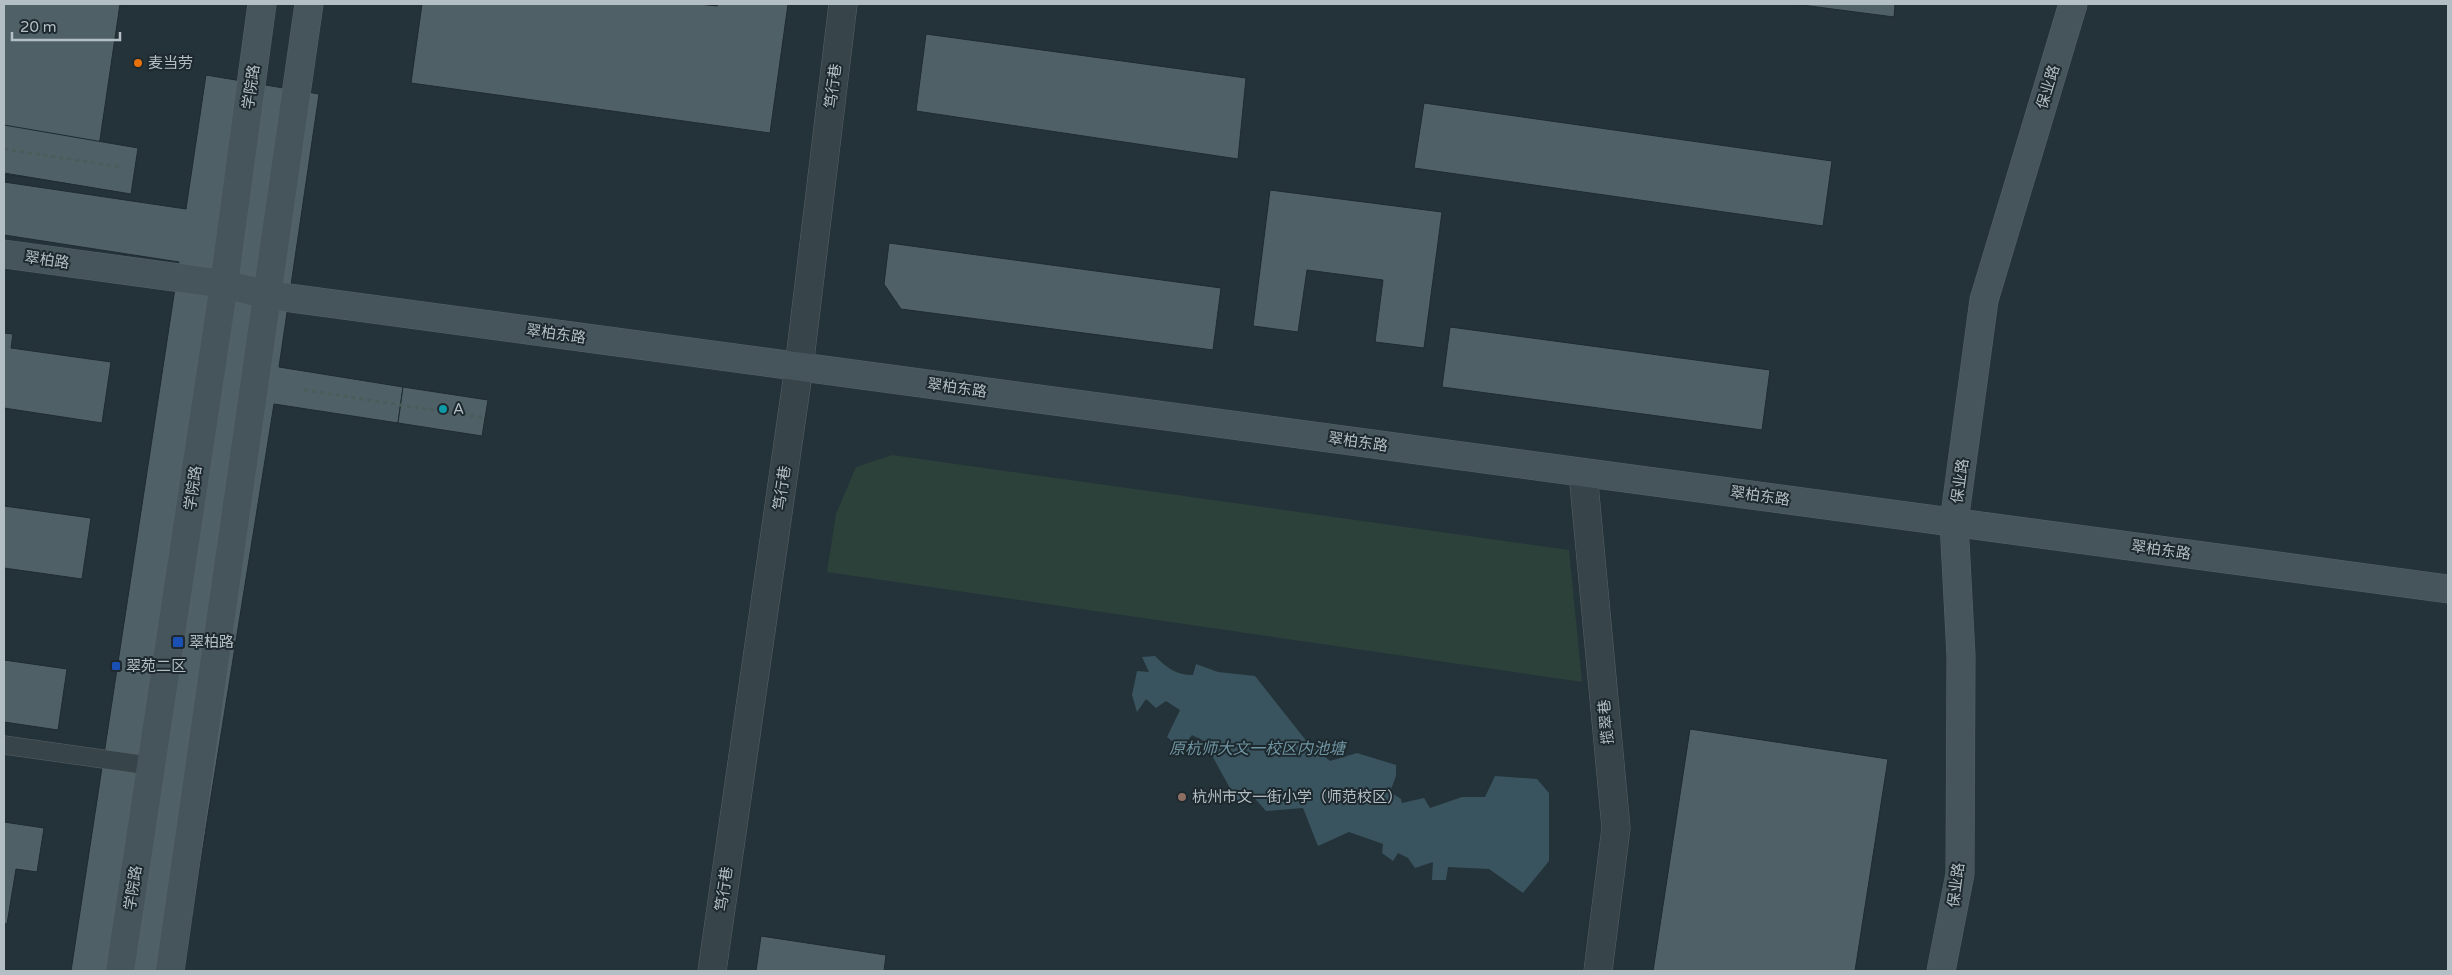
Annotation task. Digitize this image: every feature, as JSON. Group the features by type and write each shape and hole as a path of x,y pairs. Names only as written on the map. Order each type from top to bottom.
{"street":[{"name":"学院路","path":"120,971 224,284 262,4"},
{"path":"170,971 268,295 308,4"},
{"name":"笃行巷","path":"712,971 799,367 843,4"},
{"name":"保业路","path":"1942,971 1960,874 1960,656 1954,522 1984,300 2073,4"},
{"name":"翠柏路","path":"4,254 224,284 268,295"},
{"name":"翠柏东路","path":"268,295 2448,589"},
{"name":"揽翠巷","path":"1583,473 1616,828 1598,971"}],"lane":[{"path":"4,745 152,766"}],"path":[{"path":"4,149 121,167"},
{"path":"304,390 485,418"}],"green space":[{"path":"892,455 1569,550 1582,682 827,572 836,514 856,467"}],"water":[{"name":"原杭师大文一校区内池塘","path":"1155,656 1168,667 1182,674 1193,675 1196,664 1218,672 1255,676 1308,743 1330,761 1357,753 1396,765 1396,776 1390,792 1401,799 1402,803 1424,798 1430,808 1462,797 1485,797 1495,776 1537,779 1549,793 1549,861 1523,893 1489,869 1448,867 1446,880 1432,880 1433,862 1415,868 1408,858 1398,853 1393,861 1382,853 1383,844 1349,832 1318,846 1303,808 1266,811 1250,793 1237,801 1204,741 1192,735 1181,749 1167,737 1180,710 1166,701 1156,708 1146,699 1137,712 1132,695 1137,671 1149,672 1142,657"}],"building":[{"path":"4,4 120,4 93,187 4,174"},
{"path":"422,4 699,4 717,6 718,4 788,4 770,133 411,83"},
{"path":"1794,4 1895,4 1894,17"},
{"path":"926,34 1246,78 1238,159 916,111"},
{"name":"翠柏路","path":"206,75 319,94 279,367 403,387 398,423 274,404 183,971 71,971 179,262 4,235 4,182 186,209"},
{"path":"1424,103 1832,161 1823,226 1414,168"},
{"path":"4,125 138,148 131,194 4,173"},
{"path":"1270,190 1442,212 1424,348 1375,342 1383,280 1307,270 1298,332 1253,326"},
{"path":"889,243 1221,288 1213,350 901,309 884,284"},
{"path":"1450,327 1770,370 1762,430 1442,387"},
{"path":"4,333 13,334 11,348 111,362 102,423 4,408"},
{"name":"A","path":"403,387 488,400 482,436 398,423"},
{"path":"4,506 91,518 82,579 4,568"},
{"path":"4,660 67,669 58,730 4,722"},
{"path":"1690,729 1888,759 1855,971 1653,971"},
{"path":"4,822 44,828 37,872 16,869 7,924 4,923"},
{"path":"761,936 886,955 884,971 756,971"}],"place":[{"name":"麦当劳","path":"138,63"},
{"name":"A","path":"443,409"},
{"name":"翠柏路","path":"178,642"},
{"name":"翠苑二区","path":"116,666"},
{"name":"杭州市文一街小学（师范校区）","path":"1182,797"}]}
